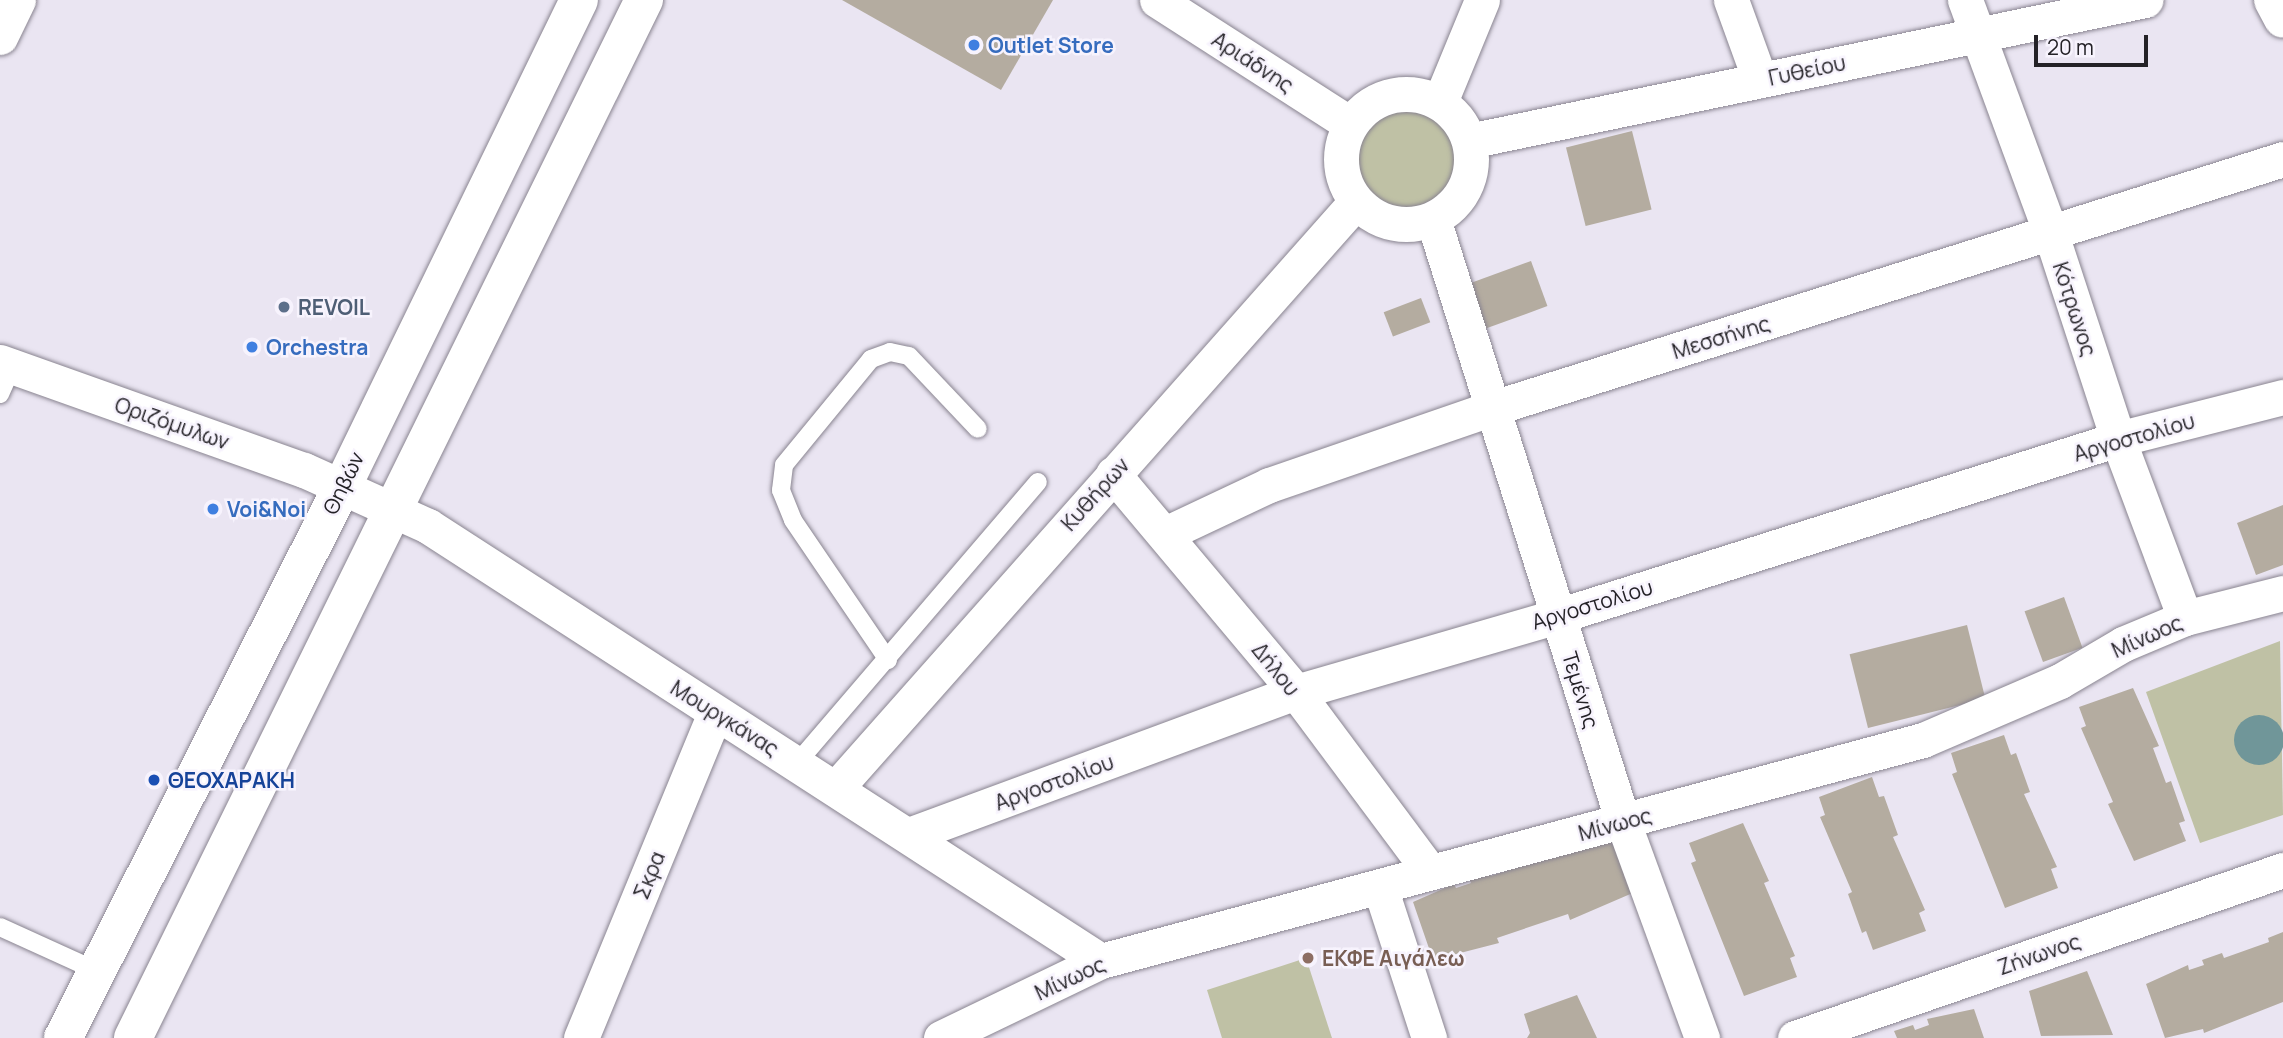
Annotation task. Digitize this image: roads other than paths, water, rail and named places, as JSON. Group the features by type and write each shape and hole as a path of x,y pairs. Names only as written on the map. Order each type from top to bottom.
{"main road":[{"name":"Θηβών","path":"63,1038 95,970 343,485 579,0"},
{"path":"133,1038 395,512 644,0"},
{"path":"2273,0 2283,19"}],"street":[{"path":"0,37 18,0"},
{"name":"Αριάδνης","path":"1157,0 1350,124"},
{"path":"1440,102 1482,0"},
{"path":"1731,0 1760,80"},
{"name":"Κότρωνος","path":"1965,0 2051,234 2118,439 2185,618"},
{"name":"Γυθείου","path":"1469,141 2145,0"},
{"path":"1407,94 1440,102 1460,121 1469,141 1468,182 1453,204 1433,219 1408,225 1376,218 1355,203 1340,167 1341,144 1350,124 1366,107 1387,96 1407,94"},
{"name":"Μεσσήνης","path":"1165,534 1269,485 1493,408 2283,159"},
{"name":"Κυθήρων","path":"837,787 1355,203"},
{"name":"Τεμένης","path":"1433,219 1623,822 1702,1038"},
{"name":"Οριζόμυλων","path":"4,374 343,485"},
{"name":"Αργοστολίου","path":"909,835 1296,692 1558,616 2118,439 2283,397"},
{"name":"Δήλου","path":"1113,474 1296,692 1430,872"},
{"name":"Μουργκάνας","path":"343,485 428,526 715,713 837,787 1101,961"},
{"name":"Μίνωος","path":"941,1038 1101,961 1923,740 2060,681 2123,644 2185,618 2283,593"},
{"name":"Σκρα","path":"581,1038 715,713"},
{"name":"Ζήνωνος","path":"1795,1038 2283,870"},
{"path":"1380,887 1429,1038"}],"lane":[{"path":"888,660 793,520 781,491 784,465 872,359 890,352 909,356 978,429"},
{"path":"797,763 1038,482"},
{"path":"0,927 95,970"}],"place":[{"name":"Outlet Store","path":"974,45"},
{"name":"REVOIL","path":"284,307"},
{"name":"Orchestra","path":"252,347"},
{"name":"Voi&Noi","path":"213,509"},
{"name":"ΘΕΟΧΑΡΑΚΗ","path":"154,780"},
{"name":"ΕΚΦΕ Αιγάλεω","path":"1308,958"}]}
